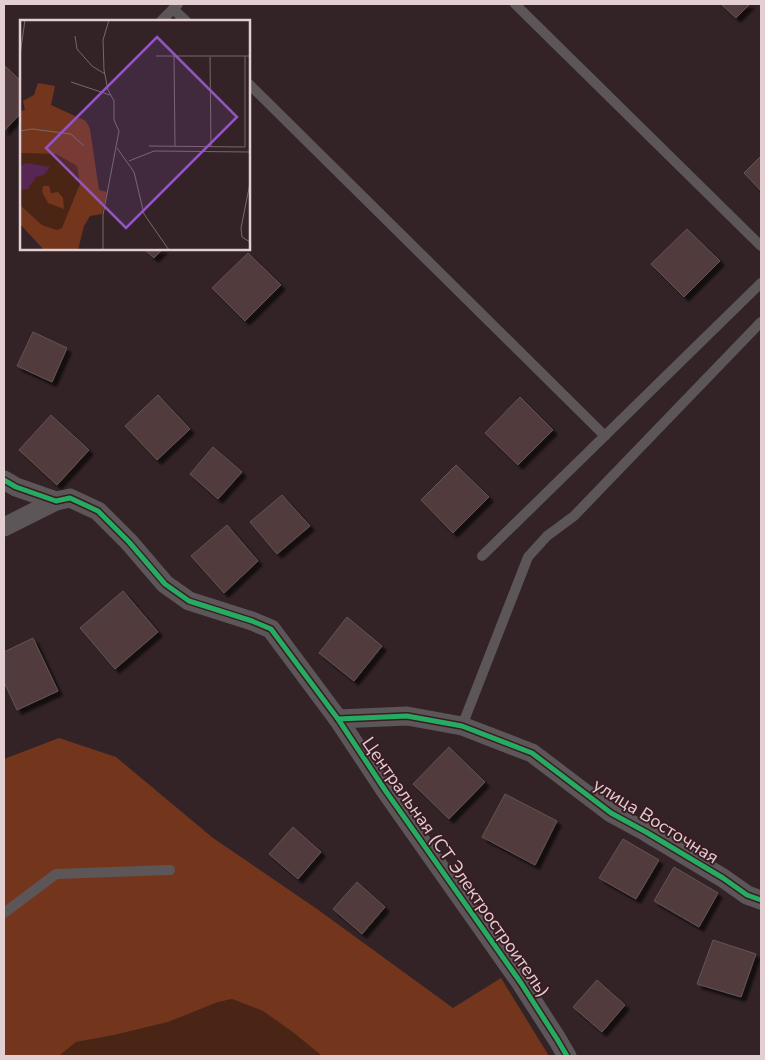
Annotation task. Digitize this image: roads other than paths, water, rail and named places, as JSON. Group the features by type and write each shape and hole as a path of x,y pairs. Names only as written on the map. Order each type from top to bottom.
{"street":[{"path":"4,480 16,487 56,501"},
{"name":"Центральная (СТ Электростроитель)","path":"56,501 70,498 98,511 129,542 165,584 189,600 252,621 272,630 338,719 397,807 521,983 567,1056"},
{"path":"4,527 56,501"},
{"name":"улица Восточная","path":"338,719 406,716 462,726 532,753 611,813 646,832 747,894 761,900"}],"lane":[{"path":"515,4 761,246"},
{"path":"162,20 176,6 185,20"},
{"path":"250,85 605,436"},
{"path":"482,556 761,283"},
{"path":"462,726 528,557 547,536 574,516 761,322"},
{"path":"4,913 56,874 170,870"}]}
